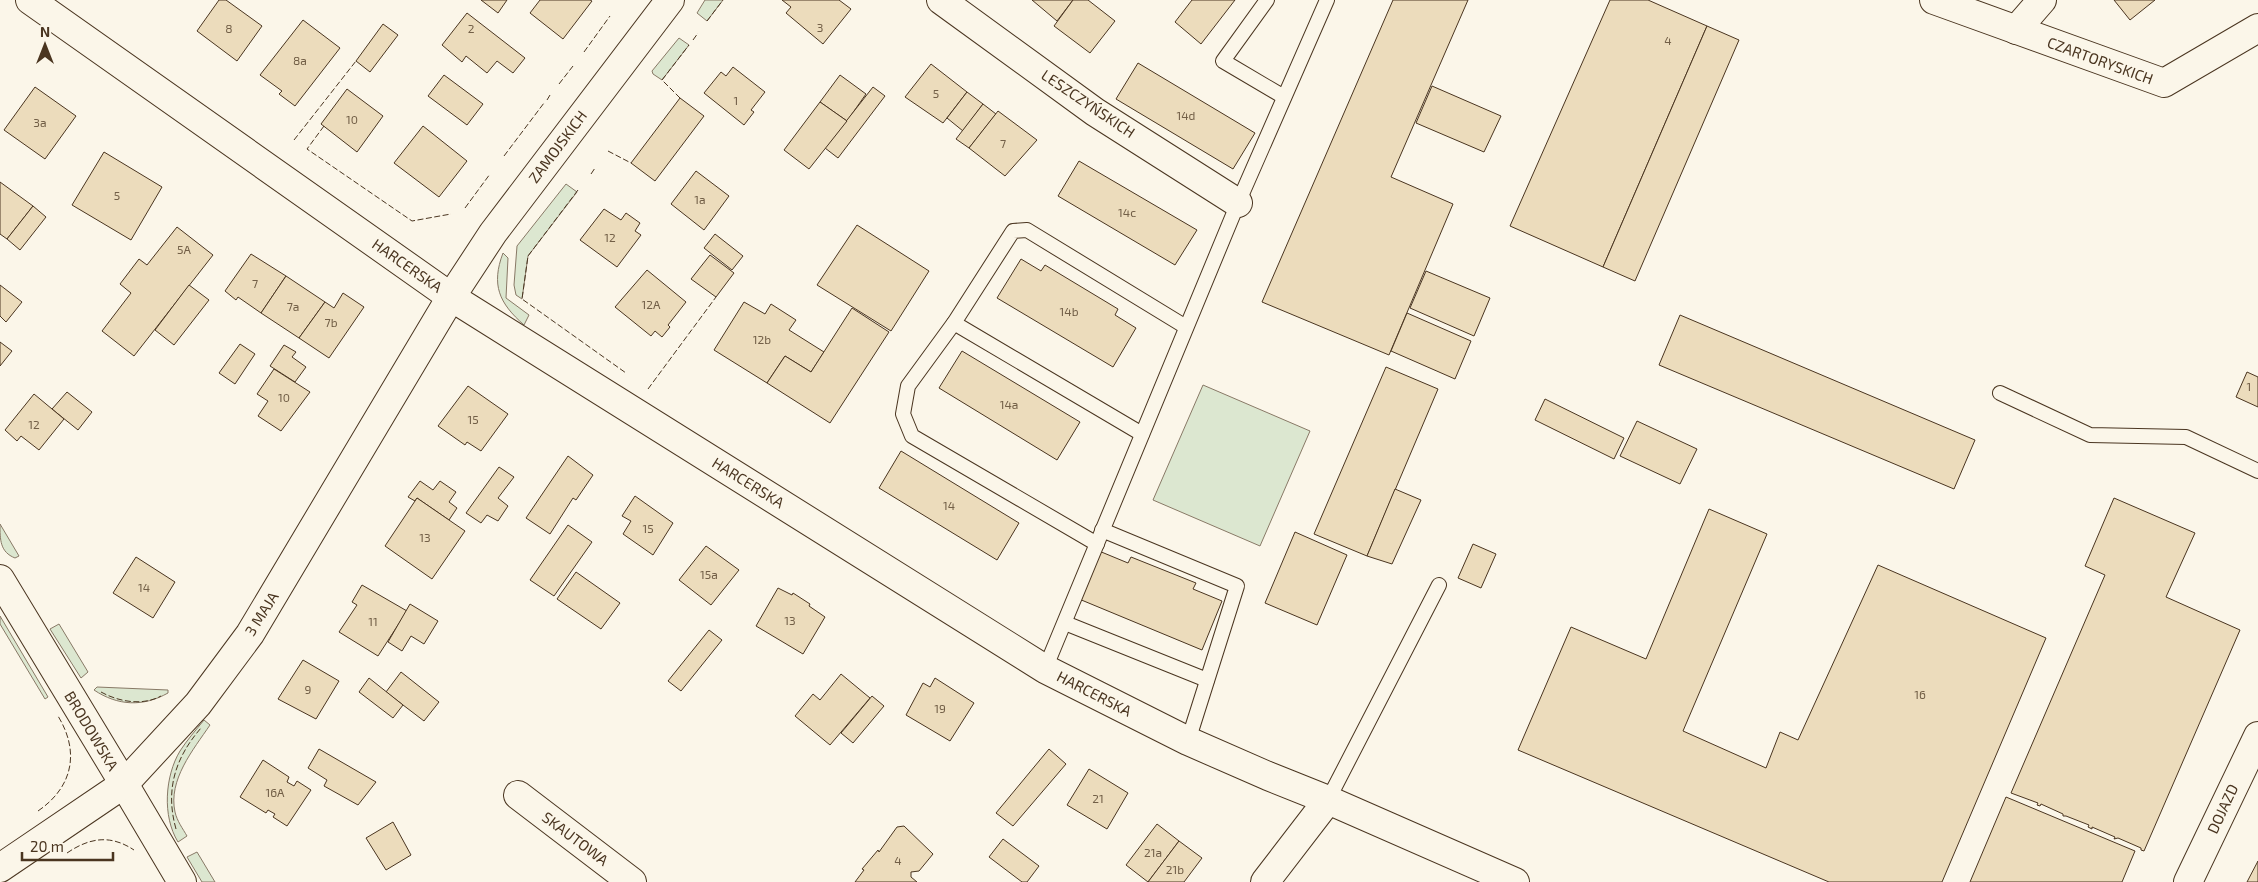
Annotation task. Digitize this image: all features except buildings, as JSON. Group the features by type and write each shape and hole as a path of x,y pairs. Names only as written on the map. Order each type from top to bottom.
{"street":[{"name":"HARCERSKA","path":"30,0 451,297 1045,668 1188,741 1515,882"},
{"name":"ZAMOJSKICH","path":"451,297 493,233 670,0"},
{"name":"CZARTORYSKICH","path":"1934,0 2164,84 2258,28"},
{"path":"2016,30 2042,0"},
{"name":"LESZCZYŃSKICH","path":"956,4 1095,112 1238,202"},
{"name":"3 MAJA","path":"0,868 124,784 198,704 250,634 451,297"},
{"name":"BRODOWSKA","path":"0,579 182,882"},
{"name":"DOJAZD","path":"2188,882 2258,736"},
{"name":"SKAUTOWA","path":"518,795 632,882"},
{"path":"1264,882 1328,800"}],"lane":[{"path":"1267,0 1223,61 1284,97"},
{"path":"1045,668 1238,202 1327,0"},
{"path":"1096,544 912,436 903,414 908,386 954,323 1013,231 1026,230 1186,327"},
{"path":"954,323 1142,434"},
{"path":"2000,393 2090,434 2186,437 2258,471"},
{"path":"1102,530 1237,586 1188,741"},
{"path":"1328,800 1439,585"},
{"path":"1065,622 1207,680"}],"green space":[{"path":"705,0 723,0 707,21 697,13"},
{"path":"679,38 689,45 662,80 653,74 652,71"},
{"path":"566,184 577,192 528,256 522,299 516,295 514,285 517,246"},
{"path":"503,253 508,258 506,298 529,315 524,325 508,309 500,293 498,275"},
{"path":"1203,385 1310,431 1260,546 1153,500"},
{"path":"0,524 19,556 15,558 4,549 1,540"},
{"path":"0,616 48,697 45,699 0,624"},
{"path":"59,624 88,672 81,678 50,629"},
{"path":"97,687 168,690 168,693 149,701 131,703 121,702 103,695 94,690"},
{"path":"204,720 210,725 190,755 175,788 175,812 187,836 178,842 169,820 167,796 171,772 180,751"},
{"path":"197,852 215,882 202,882 187,857"}],"fence":[{"path":"707,21 723,0"},
{"path":"584,52 610,16"},
{"path":"693,40 698,33"},
{"path":"680,98 662,80 689,45"},
{"path":"294,140 356,61"},
{"path":"559,84 573,66"},
{"path":"547,100 550,95"},
{"path":"504,156 544,103"},
{"path":"324,126 307,149 412,221 451,214"},
{"path":"608,151 631,163"},
{"path":"591,174 595,168"},
{"path":"465,208 490,174"},
{"path":"578,190 528,256 522,299 626,373"},
{"path":"648,389 716,297"},
{"path":"101,692 131,702 147,701 161,696"},
{"path":"38,811 50,802 59,791 66,780 69,768 71,756 69,743 65,729 58,716"},
{"path":"176,829 172,801 175,775 185,751 201,728"},
{"path":"67,853 83,844 100,840 116,842 134,850"}]}
